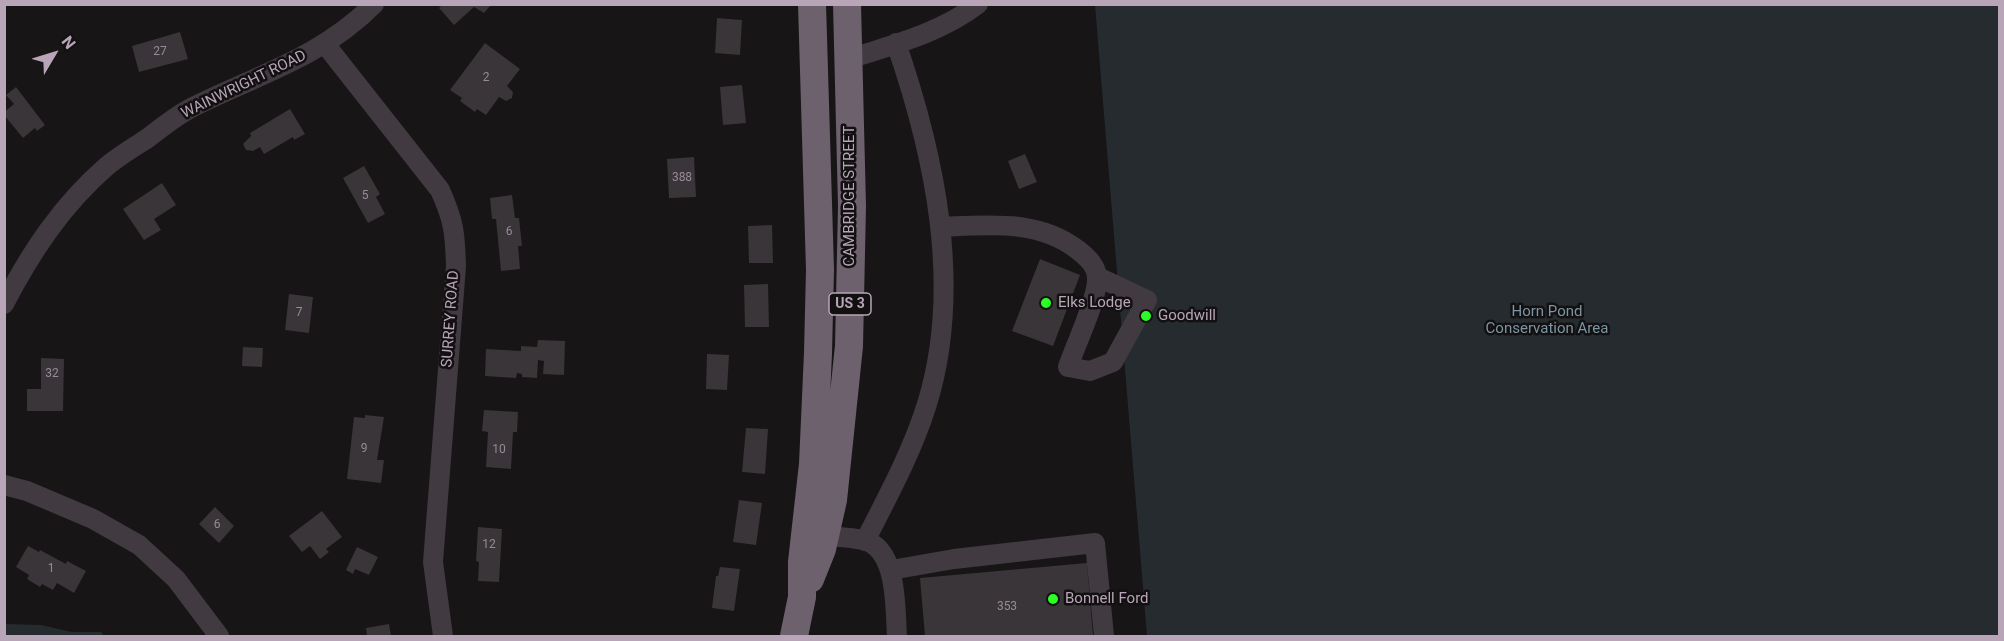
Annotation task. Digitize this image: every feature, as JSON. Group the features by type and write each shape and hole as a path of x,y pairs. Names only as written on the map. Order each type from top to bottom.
{"highway":[{"name":"CAMBRIDGE STREET","path":"802,597 802,562 813,464 820,270 812,4"},
{"name":"CAMBRIDGE STREET","path":"794,636 802,597 822,549 833,500 849,346 852,206 847,4"},
{"path":"813,63 849,60"}],"street":[{"name":"WAINWRIGHT ROAD","path":"4,304 46,232 78,193 109,165 191,108 308,55 346,30 374,4"},
{"path":"849,60 956,19 978,4"},
{"path":"865,541 913,444 927,402 942,315 941,227 935,189 920,123 896,43"},
{"name":"SURREY ROAD","path":"325,44 440,190 450,212 455,233 456,267 433,562 443,636"},
{"path":"941,227 1000,225 1039,230 1071,245 1083,254 1092,264 1098,277 1097,287 1068,367 1090,371 1113,362 1147,300 1098,277"},
{"path":"4,486 27,491 93,519 139,545 176,579 219,636"},
{"path":"825,536 865,541 876,547 891,570 897,636"},
{"path":"891,570 954,559 1095,543 1104,636"}],"green space":[{"name":"Horn Pond Conservation Area","path":"1095,5 1999,5 1999,636 1147,636"},
{"path":"6,624 41,625 72,632 101,632 104,636 5,636"}],"building":[{"path":"443,4 492,4 484,13 474,7 454,25 439,8"},
{"path":"717,18 742,20 740,55 715,53"},
{"path":"180,32 188,59 139,72 132,46"},
{"path":"485,43 520,69 507,86 513,92 512,98 506,101 499,97 486,115 477,109 475,112 460,101 462,98 450,90"},
{"path":"742,85 746,123 723,125 720,87"},
{"path":"16,87 45,125 37,131 35,128 23,138 4,115 4,112 14,104 6,95"},
{"path":"290,109 305,134 294,140 293,137 264,154 260,147 253,151 246,150 243,144 251,136 250,133"},
{"path":"1025,154 1037,182 1019,189 1008,161"},
{"path":"694,157 696,197 669,198 667,159"},
{"path":"364,166 380,194 376,197 385,214 368,223 343,178"},
{"path":"162,183 176,205 154,219 161,230 144,240 123,209"},
{"path":"512,195 515,218 519,218 522,246 518,246 520,269 501,271 496,219 492,219 490,198"},
{"path":"772,225 773,263 749,263 748,226"},
{"name":"Elks Lodge","path":"1040,259 1080,275 1053,346 1012,331"},
{"path":"768,284 769,327 745,327 744,285"},
{"path":"289,294 313,297 309,333 285,330"},
{"path":"538,340 565,341 564,375 543,374 544,361 538,360 537,378 522,377 522,374 517,373 516,378 485,376 486,349 521,351 521,346 537,347"},
{"path":"243,347 263,348 262,367 242,366"},
{"path":"707,354 729,355 727,390 706,389"},
{"path":"41,358 64,359 63,411 27,411 27,389 41,389"},
{"path":"484,410 518,412 517,432 513,432 511,469 486,467 488,432 482,431"},
{"path":"365,415 384,417 377,460 384,460 381,483 347,479 354,417 365,418"},
{"path":"746,428 768,429 765,474 742,472"},
{"path":"739,500 762,503 756,545 733,542"},
{"path":"215,507 234,526 219,543 199,524"},
{"path":"322,511 342,537 326,549 329,552 320,559 310,546 302,552 289,536"},
{"path":"478,527 502,529 499,582 478,581 479,562 476,561"},
{"path":"28,546 86,571 74,593 57,583 53,590 42,584 40,587 27,579 29,575 16,567"},
{"path":"357,547 378,557 369,575 355,569 353,574 346,570"},
{"path":"1087,563 1093,636 925,636 920,578"},
{"path":"720,567 740,569 734,611 712,608 716,576 718,576"},
{"path":"389,624 391,636 367,636 366,628"}],"place":[{"name":"Elks Lodge","path":"1046,303"},
{"name":"Goodwill","path":"1146,316"},
{"name":"Bonnell Ford","path":"1053,599"}]}
